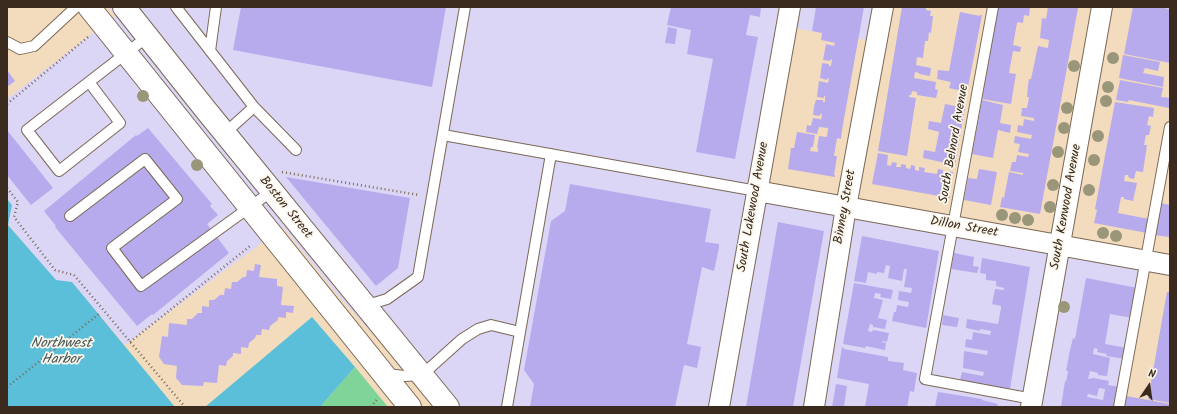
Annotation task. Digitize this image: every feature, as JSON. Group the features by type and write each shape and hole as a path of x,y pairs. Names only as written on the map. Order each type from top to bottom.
{"main road":[{"name":"Boston Street","path":"89,7 410,407"},
{"name":"Boston Street","path":"124,7 225,133 274,181 362,302 448,407"}],"street":[{"name":"South Lakewood Avenue","path":"719,407 790,7"},
{"name":"Binney Street","path":"814,407 846,207 883,7"},
{"name":"South Kenwood Avenue","path":"1032,403 1102,7"},
{"name":"Dillon Street","path":"757,191 1170,265"}],"lane":[{"path":"7,42 20,49 34,46 76,7"},
{"path":"176,7 254,107 296,150"},
{"path":"210,51 216,7"},
{"path":"362,302 374,303 387,299 418,277 465,7"},
{"name":"South Belnord Avenue","path":"993,7 925,379 1032,403"},
{"path":"89,82 120,123 59,171 27,130 147,37"},
{"path":"225,133 254,107"},
{"path":"1119,407 1170,127"},
{"path":"443,135 757,191"},
{"path":"507,407 551,154"},
{"path":"70,216 145,160 177,199 112,248 141,286 250,208 274,181"},
{"path":"383,373 405,376 422,375 462,339 478,329 491,325 520,332"}],"path":[{"path":"7,104 90,35"},
{"path":"274,181 432,197"},
{"path":"7,188 18,202 14,217 55,270 74,275 185,407"},
{"path":"130,342 250,246"},
{"path":"7,387 99,314"},
{"path":"371,407 379,397"}],"shaded area":[{"path":"108,7 884,7 878,42 787,27 756,193 1146,261 1120,407 438,407 336,293 283,227 125,345 99,314 56,281 8,224 12,205 7,199 7,99 115,16"}],"green space":[{"path":"355,367 388,407 320,407"}],"water":[{"name":"Northwest Harbor","path":"7,199 12,205 8,225 56,280 72,282 175,407 7,407"},
{"path":"312,317 355,367 320,407 205,407"}],"building":[{"path":"241,7 446,7 432,87 233,50"},
{"path":"671,7 761,7 760,17 750,15 746,35 758,37 735,159 696,152 713,59 687,54 691,30 667,25"},
{"path":"816,7 864,7 841,139 837,138 834,156 837,156 835,177 788,169 791,148 794,148 797,132 815,135 813,147 811,147 810,151 818,152 817,148 819,136 827,137 828,128 819,127 817,134 806,132 807,125 811,126 813,118 821,120 822,114 820,114 820,116 813,115 814,106 816,100 823,100 823,102 825,102 825,96 824,98 817,97 819,81 828,83 829,79 828,78 827,80 820,78 822,63 829,64 829,66 831,66 831,59 830,61 823,60 826,44 834,46 835,43 821,40 822,33 812,31"},
{"path":"902,7 926,7 926,10 931,11 930,16 933,16 931,33 929,32 928,41 925,41 923,58 917,57 916,65 931,68 930,76 915,72 914,78 936,82 935,89 938,90 936,98 917,95 917,92 912,91 911,95 909,95 909,97 916,98 907,156 878,151"},
{"path":"998,7 1030,7 1029,16 1024,15 1023,23 1017,23 1013,45 1021,47 1020,52 1013,51 1009,73 1016,74 1011,104 982,99"},
{"path":"1048,7 1078,8 1040,214 1000,207 1002,197 1004,198 1009,172 1023,175 1023,173 1010,171 1012,162 1016,162 1017,155 1028,157 1029,154 1018,152 1020,144 1014,143 1015,136 1031,139 1032,135 1017,132 1018,125 1023,126 1024,119 1034,121 1034,118 1021,116 1022,108 1027,108 1029,97 1027,97 1029,79 1031,79 1038,46 1048,48 1049,40 1040,38 1042,18 1046,19"},
{"path":"1133,7 1157,7 1170,9 1170,63 1124,54"},
{"path":"960,12 980,16 982,15 967,92 949,88 951,82 937,79 938,70 949,71"},
{"path":"668,27 677,29 675,44 665,43"},
{"path":"1123,55 1160,62 1158,71 1145,68 1143,73 1164,77 1163,87 1119,78"},
{"path":"7,70 15,81 7,87"},
{"path":"1120,80 1163,88 1161,97 1170,98 1169,108 1129,100 1128,102 1116,100"},
{"path":"982,100 1003,105 1000,123 1011,125 1010,133 998,130 993,158 972,154"},
{"path":"1115,102 1154,108 1153,117 1149,116 1147,125 1151,126 1149,135 1146,135 1144,145 1147,145 1143,172 1136,171 1134,179 1129,178 1128,175 1125,175 1124,181 1137,183 1133,201 1121,197 1118,213 1149,219 1147,233 1094,223 1097,210 1095,209"},
{"path":"945,104 965,108 955,165 923,158 924,150 935,152 939,132 928,129 929,121 941,123"},
{"path":"148,128 212,204 210,206 218,215 207,224 229,253 153,315 152,314 137,326 55,227 56,226 44,211 136,135 137,136"},
{"path":"7,130 53,188 31,205 7,175"},
{"path":"878,153 888,155 887,165 891,166 892,162 897,163 896,167 901,167 901,164 906,165 906,168 910,169 911,165 915,166 915,170 919,171 919,167 925,168 924,172 937,174 938,169 943,170 943,175 947,176 947,171 953,172 948,196 950,196 950,198 872,184"},
{"path":"979,169 997,172 991,205 964,200 968,178 977,179"},
{"path":"286,177 410,198 398,268 376,286"},
{"path":"570,184 711,209 705,242 719,244 719,248 714,271 702,267 687,344 701,347 697,368 684,365 675,407 530,407 534,384 524,370 551,221 565,211"},
{"path":"1161,203 1170,205 1170,237 1153,235"},
{"path":"778,222 824,231 793,407 746,407"},
{"path":"862,236 939,251 926,328 892,321 897,305 908,307 909,302 898,300 899,291 911,293 912,288 904,287 907,269 904,269 902,281 888,278 890,266 886,265 884,273 877,272 877,274 868,272 866,283 854,281"},
{"path":"954,253 974,257 973,266 979,267 977,273 951,269"},
{"path":"982,258 1030,267 1010,389 960,380 962,372 983,376 984,372 963,368 964,351 987,355 988,351 965,347 966,339 972,340 973,332 990,335 991,331 980,329 980,331 966,328 967,319 998,324 1001,308 1001,306 992,304 995,289 1004,290 1004,288 996,286 996,281 986,280 986,274 980,273"},
{"path":"255,264 261,265 259,277 277,279 277,286 283,287 281,305 294,306 293,313 286,312 286,318 278,317 278,320 270,326 269,330 262,329 261,335 256,335 255,338 249,343 248,348 241,347 241,354 233,353 233,356 227,361 226,366 219,365 217,383 204,382 203,386 182,385 176,378 177,366 164,364 159,357 162,336 168,337 169,323 187,325 187,319 192,319 198,313 202,313 202,306 209,307 209,300 214,300 220,295 224,295 225,288 231,289 232,282 237,282 243,277 246,277 247,270 254,271"},
{"path":"1086,278 1138,288 1133,318 1110,314 1105,344 1127,348 1125,359 1106,356 1107,354 1097,352 1098,349 1094,348 1093,354 1110,358 1107,376 1098,375 1098,373 1090,371 1088,379 1094,378 1109,381 1108,385 1121,387 1117,407 1061,407 1068,371 1066,371 1070,350 1073,338 1075,339","holes":["1099,388 1105,389 1103,400 1087,397 1088,394 1097,396"]},
{"path":"854,283 893,290 891,299 880,297 881,294 875,293 874,298 883,300 878,318 887,320 885,329 873,327 873,325 870,324 868,331 872,332 873,330 889,333 887,342 882,342 886,343 885,350 866,346 865,348 843,344"},
{"path":"1167,292 1170,292 1170,403 1148,399"},
{"path":"943,315 959,318 957,327 942,325"},
{"path":"842,347 844,349 888,357 888,361 904,363 903,370 917,373 914,392 910,391 907,407 865,407 869,384 837,378"},
{"path":"836,384 847,386 844,407 832,407"},
{"path":"938,392 982,399 998,404 997,407 935,407"},
{"path":"1126,396 1170,404 1170,407 1124,407"}]}
